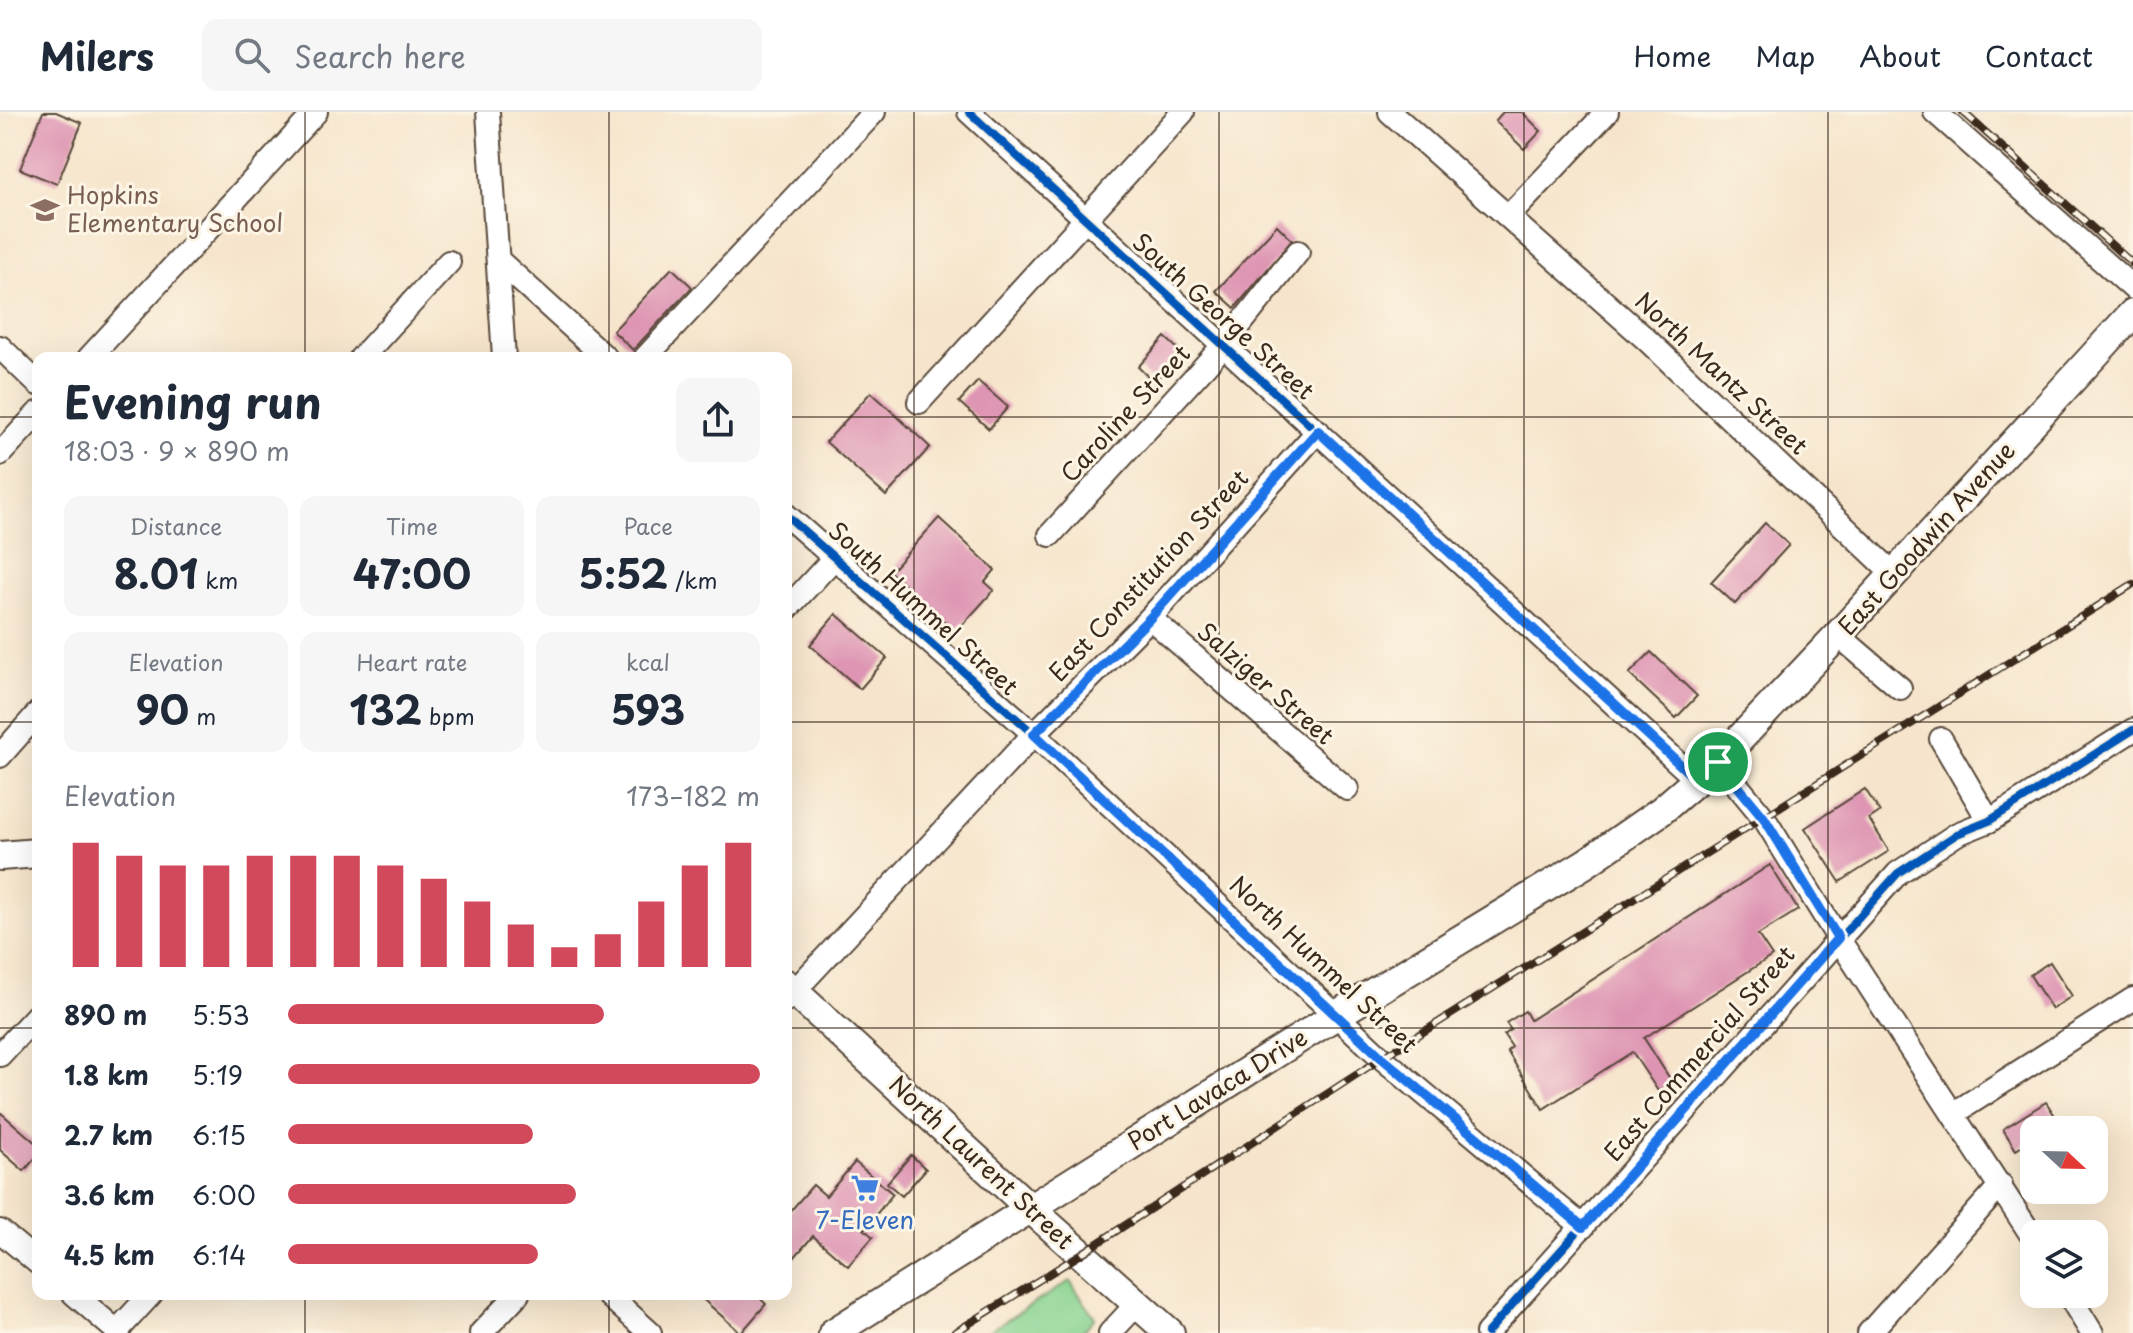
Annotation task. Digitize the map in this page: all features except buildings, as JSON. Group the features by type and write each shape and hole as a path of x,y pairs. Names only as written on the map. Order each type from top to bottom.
{"main road":[{"name":"East Goodwin Avenue","path":"1708,771 1838,635 2133,313"},
{"name":"Port Lavaca Drive","path":"833,1333 1338,1014 1586,863 1661,811 1708,771"},
{"path":"0,856 32,853"},
{"name":"North Laurent Street","path":"792,994 1170,1333"}],"street":[{"path":"95,352 316,112"},
{"path":"488,112 504,352"},
{"path":"651,352 874,112"},
{"name":"South George Street","path":"969,112 1318,431 1764,818 1838,938 2022,1220"},
{"path":"919,402 1183,112"},
{"name":"North Mantz Street","path":"1390,112 1647,340 1894,574"},
{"path":"1935,112 2133,288"},
{"path":"1509,216 1600,114"},
{"name":"Caroline Street","path":"1050,535 1224,345 1298,252"},
{"path":"499,261 599,352"},
{"path":"366,352 449,262"},
{"path":"0,347 32,378"},
{"path":"0,454 32,419"},
{"name":"East Constitution Street","path":"792,988 1034,734 1150,618 1318,431"},
{"name":"South Hummel Street","path":"792,520 1034,734"},
{"path":"792,604 835,557"},
{"name":"Salziger Street","path":"1150,618 1347,789"},
{"path":"1838,635 1900,688"},
{"path":"0,756 32,720"},
{"name":"East Commercial Street","path":"1487,1333 1898,873 1957,834 1989,821 2133,730"},
{"name":"North Hummel Street","path":"1034,734 1382,1058 1583,1227"},
{"path":"1941,739 1989,821"},
{"path":"1953,1114 2133,999"},
{"path":"0,1055 32,1020"},
{"path":"1869,1333 2001,1185"},
{"path":"0,1231 32,1258"},
{"path":"81,1300 118,1332 146,1300"},
{"path":"481,1333 512,1300"},
{"path":"614,1300 650,1333"},
{"path":"1110,1333 1137,1304"},
{"path":"2077,1308 2092,1333"}],"green space":[{"path":"1070,1281 1095,1318 1081,1333 986,1333"}],"railway":[{"path":"1963,112 2133,264"},
{"path":"954,1333 1382,1058 2133,584"}],"cycle path":[{"path":"969,112 1697,780"},
{"path":"792,520 1034,734 1382,1058 1583,1227"},
{"path":"1487,1333 1898,873 1957,834 1989,821 2133,730"}],"place":[{"name":"Hopkins Elementary School","path":"45,210"},
{"name":"7-Eleven","path":"865,1188"}],"route":[{"path":"1318,431 1697,780 1718,762 1764,818 1838,938 1583,1227 1382,1058 1034,734 1150,618 1318,431"}]}
